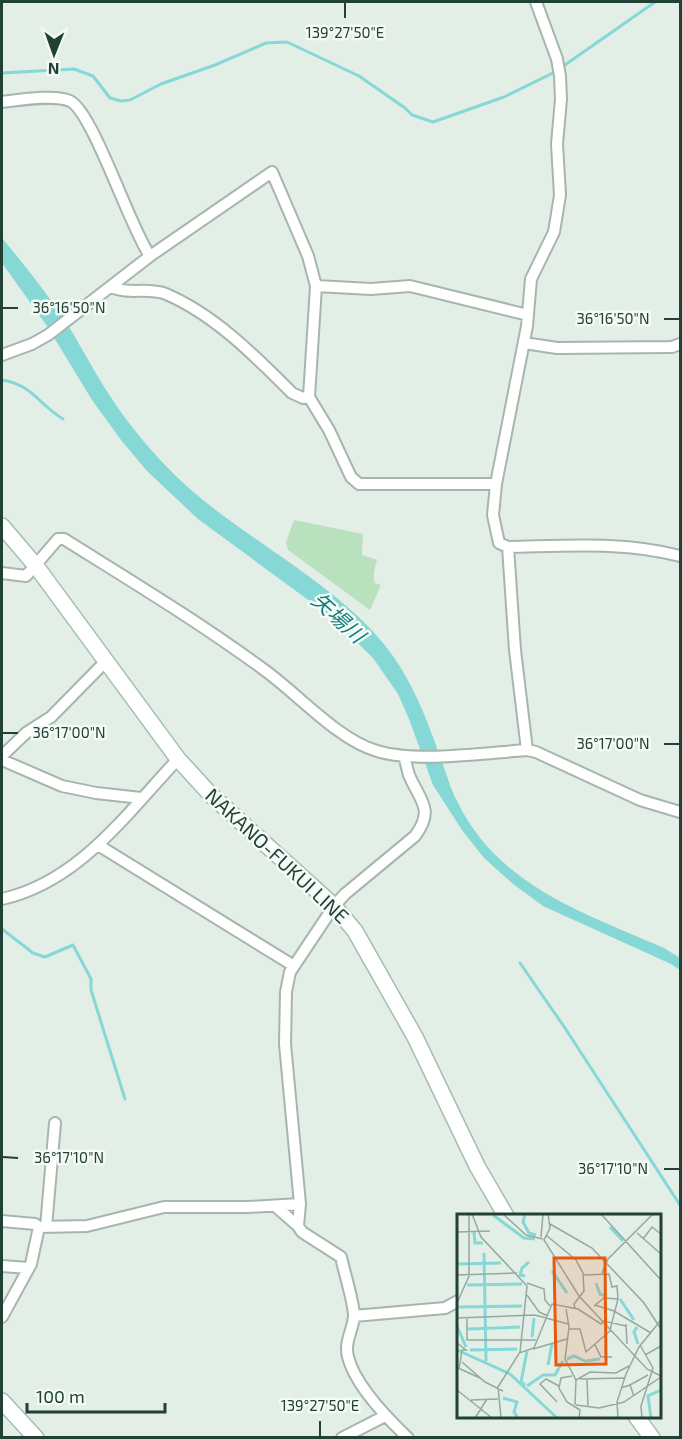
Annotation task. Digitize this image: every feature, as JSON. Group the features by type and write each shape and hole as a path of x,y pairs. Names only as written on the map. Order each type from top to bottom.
{"main road":[{"name":"NAKANO-FUKUI LINE","path":"2,526 36,566 178,759 211,795 334,906 355,931 415,1037 477,1166 505,1214"},
{"path":"2,1401 36,1437"},
{"path":"638,1418 652,1437"}],"street":[{"path":"536,2 558,63 560,76 561,99 557,144 558,204 554,232 531,279 524,343 496,484 494,515 496,535 499,543 508,547 613,546 681,556"},
{"path":"2,102 59,98 73,102 91,129 150,256"},
{"path":"2,355 32,344 48,335 150,256 272,172 308,256 316,286 309,397 330,430 351,477 356,483 496,484"},
{"path":"316,286 371,289 410,286 528,315"},
{"path":"111,287 120,291 164,293 210,319 227,332 292,393 303,398 309,397"},
{"path":"524,343 557,348 672,347 681,344"},
{"path":"2,573 26,576 58,539 64,539 218,637 265,670 331,725 354,741 378,752 418,756 527,750 536,752 640,800 681,813"},
{"path":"508,547 515,650 527,750"},
{"path":"106,661 51,717 26,733 2,758 62,786 96,793 141,798"},
{"path":"298,1226 300,1204 285,1044 286,992 290,972 334,906 345,894 415,836 423,825 425,808 410,776 404,756"},
{"path":"2,899 22,894 42,885 98,845 178,759"},
{"path":"98,845 294,966"},
{"path":"2,1317 32,1264 43,1227 55,1123"},
{"path":"2,1221 35,1224 43,1227 87,1226 164,1206 300,1204"},
{"path":"275,1206 303,1233 341,1257 354,1316 347,1342 348,1357 359,1380 385,1416 408,1437"},
{"path":"2,1266 28,1268"},
{"path":"354,1316 445,1308 457,1302"},
{"path":"342,1437 385,1416"}],"green space":[{"path":"294,520 363,534 362,555 377,560 374,580 375,583 381,585 370,610 288,550 286,542"}],"water":[{"name":"矢場川","path":"2,238 60,313 118,408 137,434 165,465 218,512 333,595 360,618 383,643 402,670 417,698 457,801 474,830 495,855 519,876 574,909 664,948 680,958 680,970 543,906 513,884 484,858 462,830 433,785 398,694 373,658 330,616 198,519 147,471 92,400 47,326 2,263"}],"waterway":[{"path":"562,67 655,2"},
{"path":"2,73 74,69 93,76 110,98 121,101 130,100 161,84 215,65 266,43 287,42 359,76 412,115 433,122 504,97 557,71"},
{"path":"2,380 21,386 63,419"},
{"path":"2,929 33,953 45,957 73,945 91,979 91,990 125,1099"},
{"path":"520,963 680,1205"}]}
